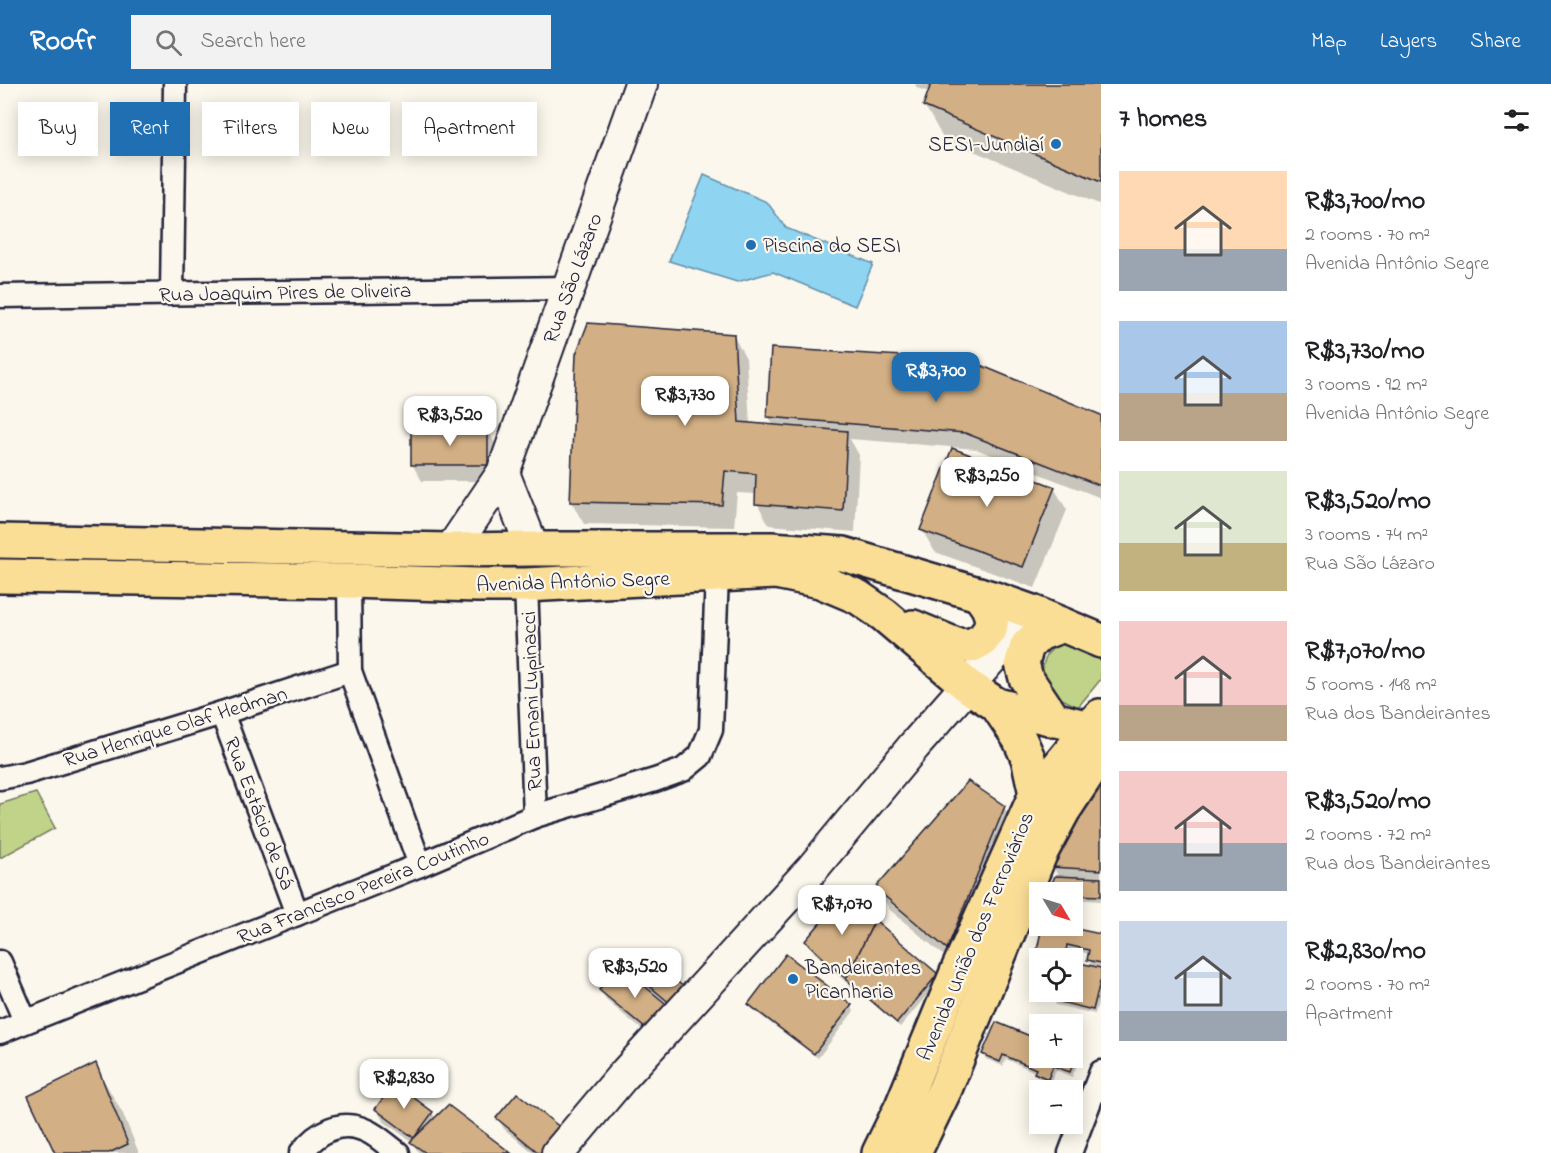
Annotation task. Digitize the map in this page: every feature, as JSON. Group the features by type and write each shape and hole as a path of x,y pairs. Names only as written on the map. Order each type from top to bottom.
{"main road":[{"name":"Avenida Antônio Segre","path":"0,540 451,550 771,549 843,554 979,594 1032,612 1101,641"},
{"path":"477,585 523,566 533,549"},
{"name":"Avenida Antônio Segre","path":"0,576 526,585 776,572 820,581 858,597 884,615 968,686 997,705 1054,720 1097,725"},
{"path":"884,615 956,645 970,646 982,640 990,630 992,618 979,594"},
{"path":"1054,720 1026,678 1022,663 1027,646 1039,634 1063,625"},
{"path":"997,705 1029,758 1036,794"},
{"name":"Avenida União dos Ferroviários","path":"879,1153 902,1106 958,970 1036,794 1097,725"},
{"name":"Avenida União dos Ferroviários","path":"914,1153 945,1089 1040,854 1063,811 1088,773 1101,759"}],"street":[{"path":"172,293 175,84"},
{"name":"Rua São Lázaro","path":"451,550 503,473 641,84"},
{"name":"Rua Joaquim Pires de Oliveira","path":"0,296 569,288"},
{"path":"503,473 533,549"},
{"name":"Rua Francisco Pereira Coutinho","path":"0,1032 420,865 535,816 683,770 700,756 711,730 717,575"},
{"path":"349,581 350,671 420,865"},
{"name":"Rua Ernani Lupinacci","path":"526,585 535,816"},
{"path":"558,1153 622,1077 812,869 914,746 1032,612"},
{"name":"Rua Henrique Olaf Hedman","path":"0,778 26,773 350,671"},
{"name":"Rua Estácio de Sá","path":"222,712 297,914"},
{"path":"0,962 25,1021"},
{"path":"1070,1153 1101,1072"},
{"path":"301,1153 321,1133 336,1127 351,1127 367,1131 398,1153"}],"green space":[{"path":"1063,640 1101,659 1101,679 1078,707 1054,695 1041,678 1046,656"},
{"path":"36,793 55,828 0,858 0,804"}],"water":[{"name":"Piscina do SESI","path":"704,175 767,202 786,228 873,264 855,306 773,272 737,282 669,261"}],"building":[{"name":"SESI-Jundiaí","path":"931,84 1101,84 1101,182 923,106"},
{"path":"588,323 734,334 739,422 847,431 843,511 755,504 756,474 725,471 722,505 570,502 576,354"},
{"path":"771,348 968,360 1101,415 1101,486 965,433 767,417"},
{"path":"411,429 488,429 488,465 411,465"},
{"path":"952,448 1055,487 1023,567 920,530"},
{"path":"1101,774 1101,870 1051,867"},
{"path":"968,781 1005,806 947,949 875,888"},
{"path":"1055,876 1101,878 1101,896 1083,895 1083,882 1052,882"},
{"path":"843,896 875,920 846,979 805,941"},
{"path":"875,920 938,974 897,1023 846,979"},
{"path":"1083,930 1101,934 1101,963 1087,960 1089,950 1083,948 1067,945 1066,948 1037,948 1040,936 1083,936"},
{"path":"641,951 686,989 672,1005 627,967"},
{"name":"Bandeirantes Picanharia","path":"786,954 852,1005 814,1054 748,1004"},
{"path":"1083,964 1101,968 1101,978 1093,1010 1060,1002 1083,1002"},
{"path":"619,965 671,1008 651,1033 599,990"},
{"path":"996,1022 1029,1036 1029,1066 1003,1055 1000,1062 982,1054"},
{"path":"96,1063 128,1144 109,1153 55,1153 28,1096"},
{"path":"1034,1068 1052,1068 1048,1079 1034,1073 1036,1069"},
{"path":"1059,1068 1072,1068 1070,1072"},
{"path":"394,1083 433,1112 414,1138 375,1109"},
{"path":"517,1093 566,1132 549,1153 539,1153 496,1118"},
{"path":"448,1105 511,1153 426,1153 410,1142"}],"place":[{"name":"SESI-Jundiaí","path":"1056,144"},
{"name":"Piscina do SESI","path":"751,245"},
{"name":"Bandeirantes Picanharia","path":"793,979"}]}
